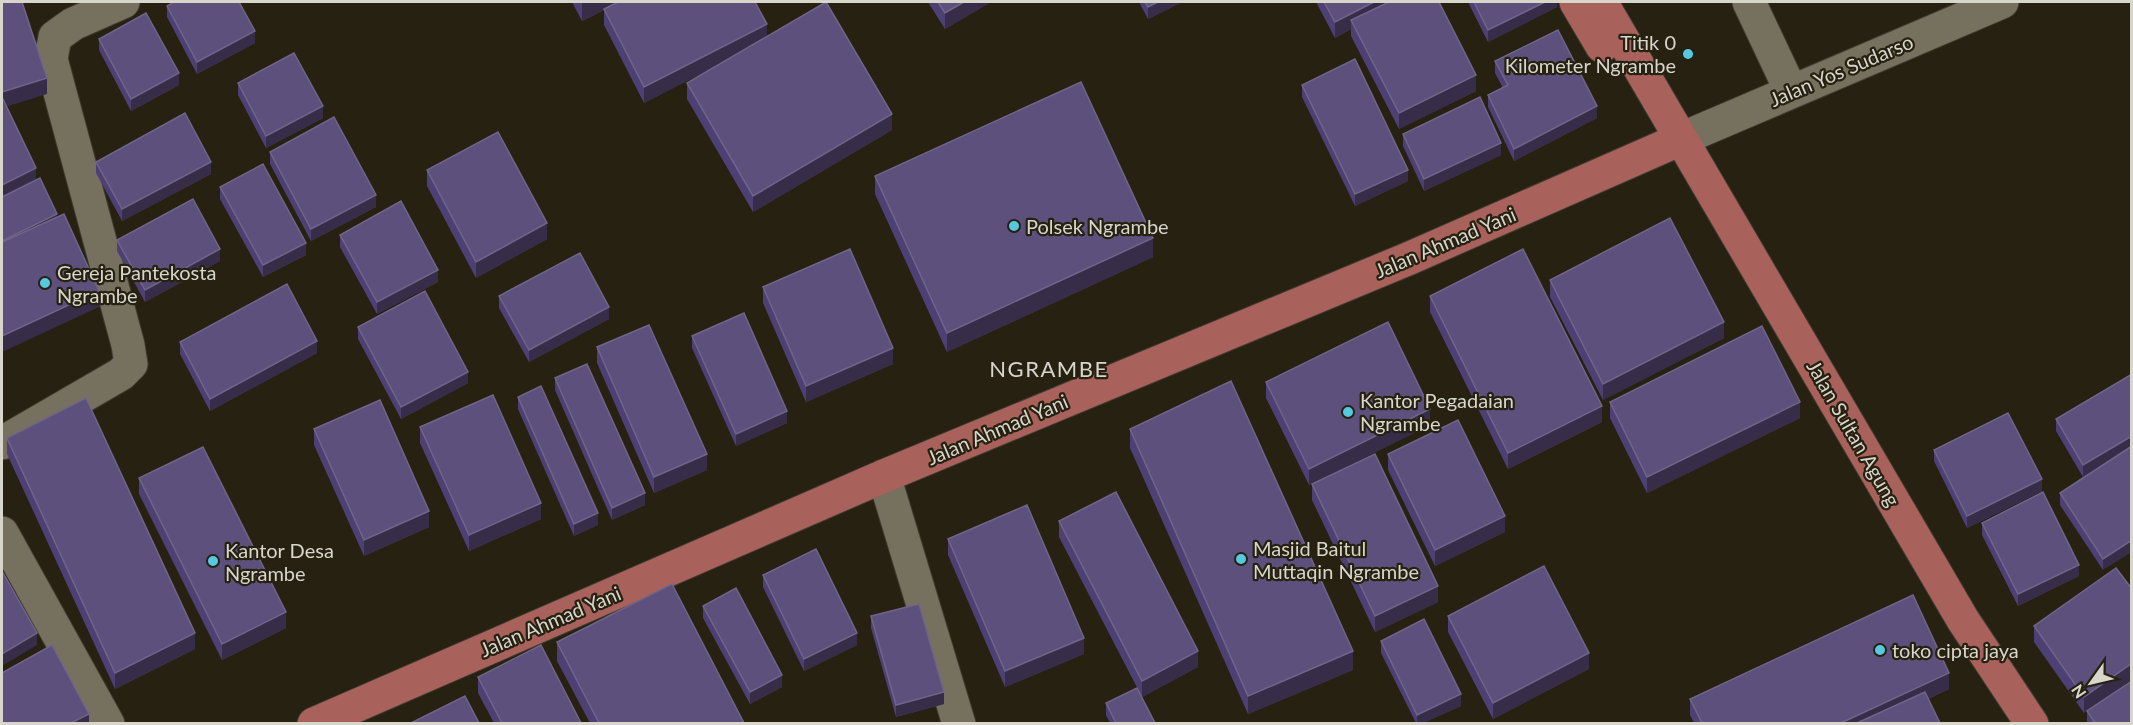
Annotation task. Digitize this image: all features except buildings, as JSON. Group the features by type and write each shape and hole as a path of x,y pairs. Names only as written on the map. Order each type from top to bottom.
{"main road":[{"path":"1576,2 1633,98 1681,139"},
{"name":"Jalan Sultan Agung","path":"1601,2 1963,620 2032,723"},
{"name":"Jalan Ahmad Yani","path":"314,723 884,476 1410,258 1681,139"}],"street":[{"path":"2,443 121,374 131,364 51,59 55,38 73,24 123,2"},
{"path":"1749,2 1791,91"},
{"name":"Jalan Yos Sudarso","path":"1681,139 2002,2"},
{"path":"884,476 959,723"},
{"path":"2,533 108,723"}],"place":[{"name":"Titik 0 Kilometer Ngrambe","path":"1688,54"},
{"name":"Polsek Ngrambe","path":"1014,226"},
{"name":"Gereja Pantekosta Ngrambe","path":"45,283"},
{"name":"Kantor Pegadaian Ngrambe","path":"1348,412"},
{"name":"Masjid Baitul Muttaqin Ngrambe","path":"1241,559"},
{"name":"Kantor Desa Ngrambe","path":"213,561"},
{"name":"toko cipta jaya","path":"1880,650"}],"district":[{"name":"NGRAMBE","path":"1049,368"}]}
